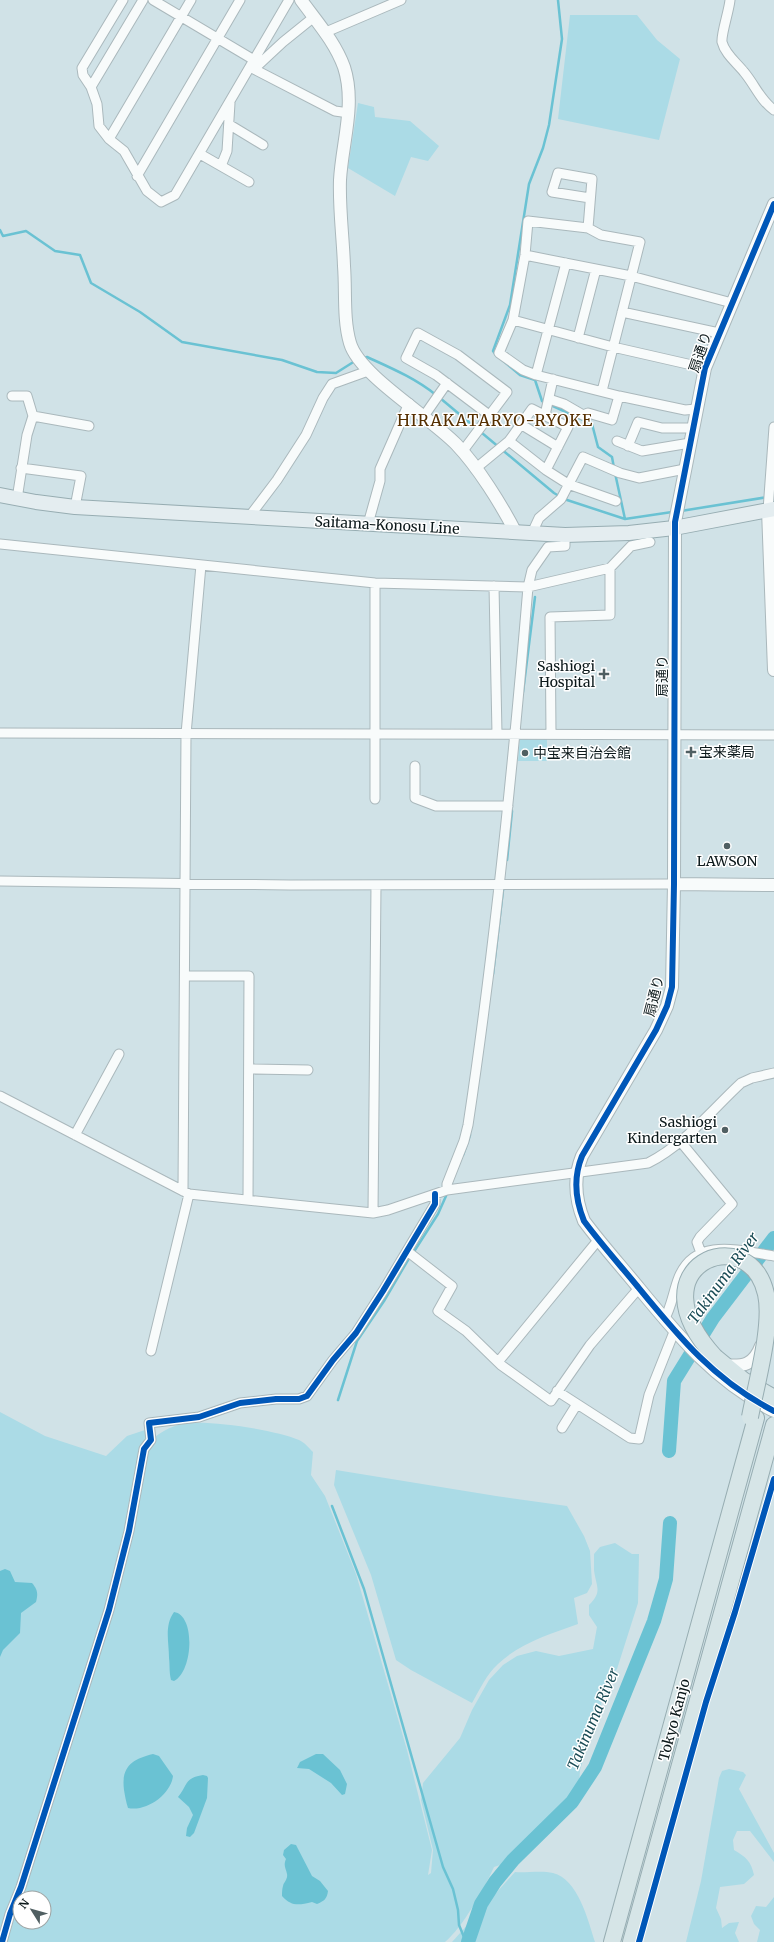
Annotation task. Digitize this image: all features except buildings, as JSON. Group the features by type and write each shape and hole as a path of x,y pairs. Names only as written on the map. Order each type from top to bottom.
{"highway":[{"path":"753,1418 766,1333 766,1293 758,1275 747,1263 730,1257 714,1258 702,1263 696,1268 686,1283 685,1295 689,1319 714,1361 743,1380 774,1398"},
{"path":"753,1418 774,1349"},
{"name":"Tokyo Kanjo","path":"612,1942 735,1498 753,1418"},
{"path":"758,1499 774,1425"},
{"path":"758,1499 774,1472"},
{"name":"Tokyo Kanjo","path":"631,1942 716,1635 738,1584 758,1499"}],"main road":[{"name":"Saitama-Konosu Line","path":"0,495 17,499 75,507 516,533 565,534 629,533 674,528 772,510"}],"street":[{"path":"123,0 82,68 83,75 91,88 97,104 99,126 109,139 124,151 147,191 161,202 175,195 253,65 289,0"},
{"path":"91,88 143,0"},
{"path":"153,0 218,37 253,65 335,111 349,113"},
{"path":"109,139 191,0"},
{"path":"137,176 240,0"},
{"path":"301,0 326,32 337,51 344,68 348,88 349,113 340,179 340,208 346,314 350,343 357,358 368,370 457,444 505,512 516,533"},
{"path":"326,32 401,0"},
{"path":"730,0 729,12 722,41 725,50 744,72 766,105 774,110"},
{"path":"253,65 314,18"},
{"path":"221,166 227,151 230,125 230,102"},
{"path":"230,125 263,145"},
{"path":"200,154 249,182"},
{"path":"588,228 592,179 558,173 552,192 590,198"},
{"name":"扇通り","path":"738,1390 714,1361 685,1343 674,1332 584,1221 579,1210 575,1188 580,1162 656,1030 667,1006 672,987 674,884 674,528 692,428 705,368 774,204"},
{"path":"602,391 640,242 601,235 588,228 528,221 525,255 513,320 499,353 523,370 536,375 619,396 685,410 696,409"},
{"path":"525,255 631,276 732,303"},
{"path":"536,375 566,263"},
{"path":"578,338 596,269"},
{"path":"622,312 719,333"},
{"path":"513,320 549,331 705,368"},
{"path":"462,452 490,415 507,392 458,355 418,334 406,358 447,383 490,415"},
{"path":"249,517 277,480 306,435 323,398 332,384 368,370"},
{"path":"545,415 553,379"},
{"path":"424,416 447,383"},
{"path":"12,396 27,396 33,416 27,434 17,499"},
{"path":"549,399 564,404 583,415 588,413 612,420 619,396"},
{"path":"368,524 380,481 380,469 408,403"},
{"path":"475,469 509,441 522,425 532,408 568,427 546,470"},
{"path":"33,416 89,426"},
{"path":"628,446 638,422 662,428 692,428"},
{"path":"522,425 558,447"},
{"path":"774,427 772,510 774,670"},
{"path":"509,441 546,470 568,484 616,501"},
{"path":"617,441 642,451 690,443"},
{"path":"532,533 539,518 561,499 583,457 620,473 639,478 684,470"},
{"path":"21,468 81,476 75,507"},
{"path":"447,1190 447,1184 464,1141 468,1125 500,884 528,587 532,570 548,547 565,546 565,534"},
{"path":"0,544 375,583 528,587 610,568 631,546 650,542"},
{"path":"151,1351 186,1192 186,734 201,564"},
{"path":"551,734 550,617 610,615 610,568"},
{"path":"375,583 375,799"},
{"path":"494,586 497,734"},
{"path":"0,733 374,736 497,734 674,736 774,735"},
{"path":"415,766 415,798 436,806 508,806"},
{"path":"0,881 376,885 774,885"},
{"path":"373,1213 376,885"},
{"path":"185,976 249,976 248,1200"},
{"path":"75,1135 119,1054"},
{"path":"249,1069 308,1070"},
{"path":"0,1096 186,1192 373,1213 388,1210 447,1190 648,1163 667,1152 680,1141 741,1083 752,1078 774,1073"},
{"path":"680,1141 732,1204 700,1237 698,1247 700,1253"},
{"path":"2,1942 10,1914 21,1887 109,1610 131,1524 144,1450 151,1440 149,1423 199,1417 240,1403 276,1399 299,1399 307,1396 333,1360 356,1332 435,1204 435,1194"},
{"path":"498,1362 599,1239"},
{"path":"664,1320 670,1311 676,1285 682,1270 700,1253 708,1250 730,1248 774,1256"},
{"path":"407,1251 452,1286 438,1311 466,1331 498,1362 551,1401 590,1345 639,1288"},
{"path":"714,1361 740,1365 757,1357 774,1313"},
{"path":"557,1391 630,1438 639,1439 649,1395 674,1332"},
{"path":"738,1390 774,1406"},
{"path":"738,1390 774,1411"},
{"path":"562,1428 577,1404"}],"shaded area":[{"path":"570,15 637,15 657,40 680,59 659,140 558,119"},
{"path":"358,103 374,107 375,117 410,121 439,146 428,161 411,157 395,196 348,168"},
{"path":"520,738 547,738 547,761 518,761"},
{"path":"0,1412 45,1436 106,1456 127,1436 145,1430 151,1440 174,1426 190,1423 214,1423 261,1430 288,1436 301,1441 313,1452 311,1475 325,1496 356,1574 407,1750 432,1850 428,1875 431,1873 433,1850 421,1800 423,1783 460,1738 472,1710 489,1680 503,1665 517,1656 536,1651 559,1656 593,1649 597,1627 589,1615 589,1605 596,1596 598,1589 594,1570 594,1554 600,1547 615,1543 632,1554 639,1554 638,1603 617,1669 605,1683 601,1705 593,1715 588,1745 580,1770 579,1785 536,1832 503,1864 494,1867 485,1886 466,1917 445,1942 0,1942"},
{"path":"336,1470 567,1506 584,1536 590,1551 592,1584 587,1593 574,1598 578,1624 536,1640 516,1650 498,1664 490,1673 472,1703 411,1670 396,1660 371,1575 334,1485"},
{"path":"5,1569 10,1571 15,1582 32,1583 37,1594 36,1602 21,1613 20,1633 3,1650 0,1657 0,1571"},
{"path":"174,1612 181,1615 186,1623 189,1633 189,1644 185,1667 180,1676 174,1681 171,1680 170,1674 168,1628"},
{"path":"153,1754 159,1756 173,1776 171,1783 168,1789 157,1800 143,1807 135,1809 128,1808 124,1792 124,1775 126,1770 139,1758"},
{"path":"316,1754 323,1754 340,1770 347,1784 345,1794 342,1795 331,1783 309,1769 297,1768 300,1762"},
{"path":"729,1769 743,1772 746,1775 739,1789 774,1853 774,1862 750,1831 737,1831 733,1840 734,1850 747,1860 754,1875 744,1884 720,1887 716,1908 721,1919 722,1928 729,1923 739,1922 735,1933 739,1942 686,1942 701,1881 719,1778 722,1771"},
{"path":"203,1775 207,1776 208,1778 207,1798 194,1833 190,1837 186,1836 187,1828 193,1815 189,1807 178,1797 189,1780"},
{"path":"291,1844 296,1845 312,1876 320,1881 328,1891 326,1898 317,1904 312,1902 292,1904 282,1896 283,1887 287,1876 285,1865 286,1859 283,1855 284,1850"},
{"path":"515,1872 553,1873 562,1877 569,1883 581,1902 595,1942 452,1942"},
{"path":"774,1897 774,1942 757,1942 760,1930 754,1924 751,1916 756,1906 766,1907"}],"waterway":[{"path":"496,355 493,351 510,305 529,184 543,148 549,125 562,39 558,0"},
{"path":"0,230 3,236 26,231 55,251 80,255 91,283 140,312 182,342 282,360 317,372 336,373 355,361"},
{"path":"363,358 367,357 403,374 420,383 436,395"},
{"path":"500,358 520,375 535,380 542,401 592,424 598,447 612,457 614,468"},
{"path":"440,398 559,496"},
{"path":"615,473 625,519 672,512"},
{"path":"681,511 774,496"},
{"path":"564,499 625,519"},
{"path":"523,692 535,597"},
{"path":"507,860 512,811"},
{"path":"493,974 503,890"},
{"path":"463,1155 470,1135"},
{"path":"415,1250 438,1214 446,1196"},
{"name":"Takinuma River","path":"669,1451 674,1381 713,1318 774,1238"},
{"path":"338,1400 357,1341 384,1301 408,1260"},
{"path":"332,1506 364,1589 443,1867 453,1889 458,1910 459,1925 466,1942"},
{"name":"Takinuma River","path":"468,1942 481,1904 495,1882 513,1860 572,1802 595,1767 654,1621 666,1579 670,1523"}],"cycle path":[{"path":"774,204 705,368 675,522 674,884 672,987 667,1006 656,1030 582,1156 576,1180 577,1197 584,1221 668,1323 716,1372 753,1399 774,1411"},
{"path":"2,1942 10,1914 21,1887 109,1610 129,1531 144,1449 151,1440 149,1423 199,1417 240,1403 276,1399 299,1399 307,1396 333,1360 356,1333 383,1291 435,1204 435,1194"},
{"path":"639,1942 706,1702 735,1612 774,1479"}],"place":[{"name":"Sashiogi Hospital","path":"604,674"},
{"name":"宝来薬局","path":"691,752"},
{"name":"中宝来自治会館","path":"525,753"},
{"name":"LAWSON","path":"727,846"},
{"name":"Sashiogi Kindergarten","path":"725,1130"}],"district":[{"name":"HIRAKATARYO-RYOKE","path":"495,420"}]}
